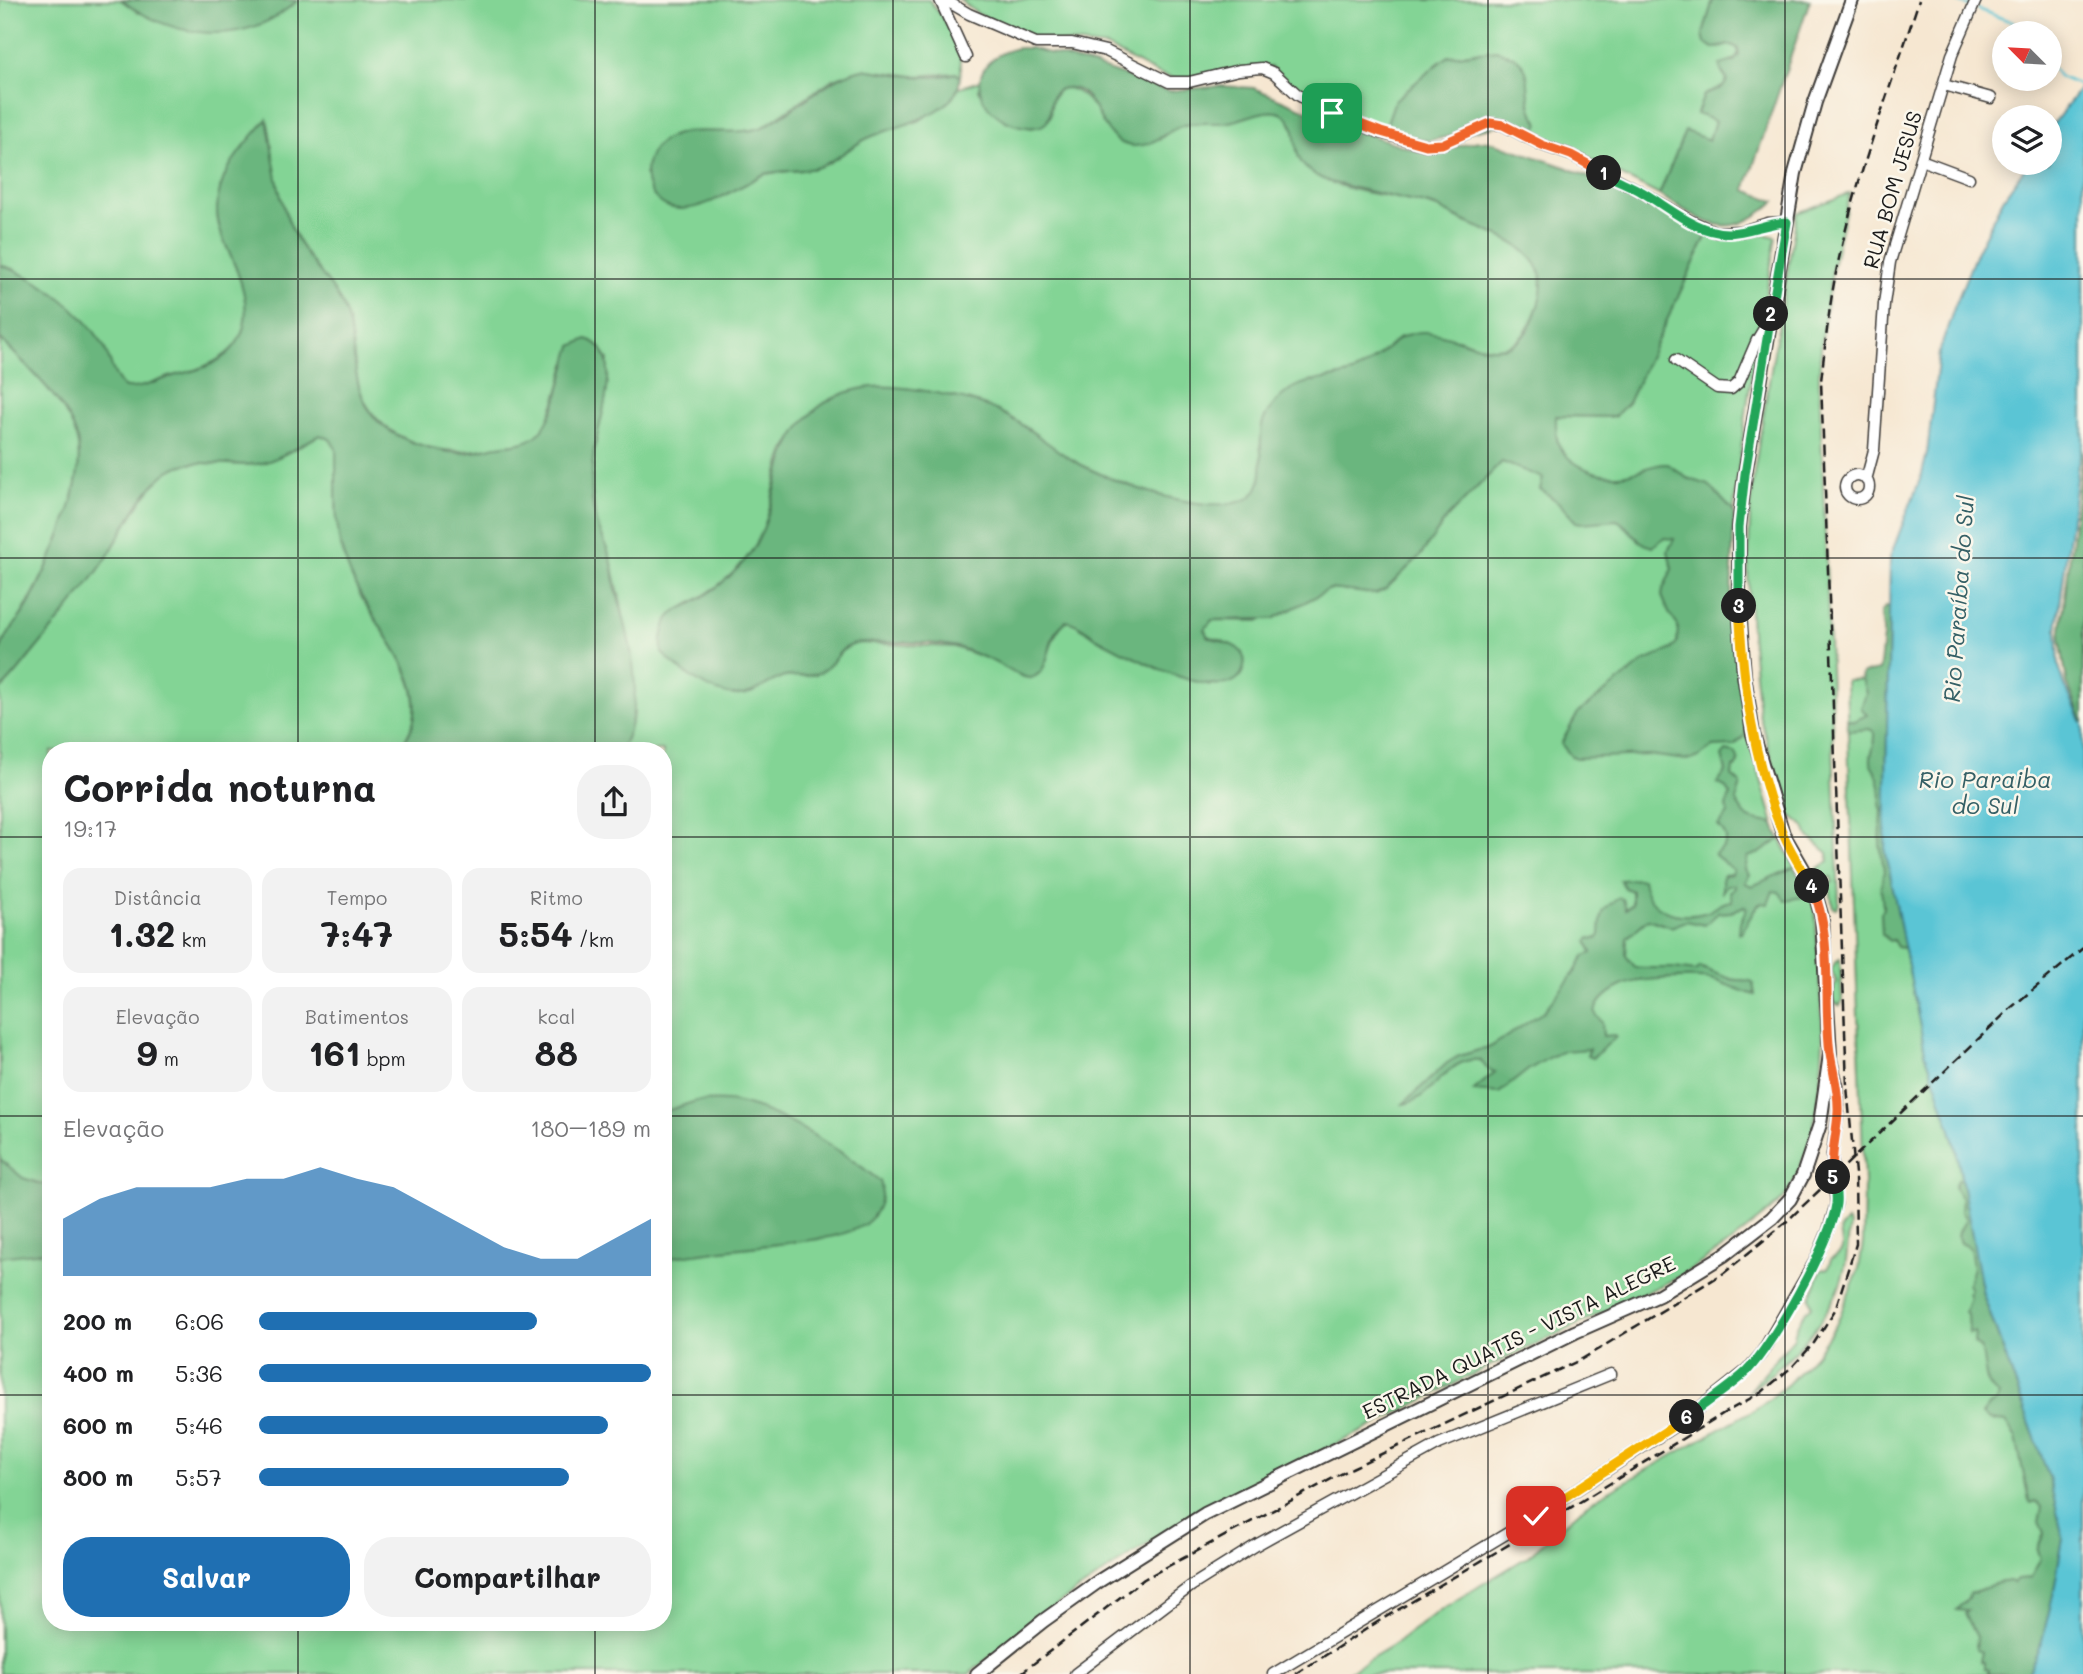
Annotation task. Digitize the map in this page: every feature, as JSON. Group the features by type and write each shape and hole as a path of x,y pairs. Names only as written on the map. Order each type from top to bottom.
{"street":[{"path":"943,0 966,57"},
{"path":"943,0 1035,43 1072,43 1106,51 1170,82 1189,82 1262,68 1273,73 1298,95 1320,108 1381,132 1426,145 1442,144 1490,123 1503,125 1542,145 1571,155 1690,221 1716,232 1743,231 1768,223 1787,222"},
{"name":"ESTRADA QUATIS - VISTA ALEGRE","path":"978,1674 1043,1621 1099,1581 1205,1514 1575,1332 1660,1295 1724,1255 1772,1218 1797,1187 1821,1124 1830,1054 1824,940 1819,901 1783,834 1753,734 1744,675 1739,607 1739,527 1745,474 1791,191 1802,145 1852,0"},
{"name":"RUA BOM JESUS","path":"1866,480 1874,450 1886,283 1895,242 1944,85 1976,0"},
{"path":"1944,85 1991,98"},
{"path":"1921,160 1969,178"},
{"path":"1676,360 1717,388 1731,389 1739,382 1757,340 1770,319"},
{"path":"1273,1674 1618,1464 1684,1420 1747,1370 1761,1354 1816,1259 1836,1204 1832,1155 1838,1113 1838,1086 1830,1054"},
{"path":"1076,1674 1191,1586 1258,1544 1439,1444 1611,1374"}],"green space":[{"path":"0,0 121,0 139,13 291,6 298,0 929,0 953,36 960,57 960,77 956,73 914,76 862,69 833,79 760,129 692,133 645,174 659,201 700,206 764,174 816,168 865,139 891,128 919,121 951,98 960,87 980,81 979,92 1008,122 1032,128 1050,117 1052,101 1057,92 1064,88 1081,95 1090,103 1103,124 1159,140 1188,124 1229,122 1268,111 1281,113 1292,125 1305,163 1321,178 1348,188 1438,208 1515,245 1525,251 1539,267 1542,290 1539,302 1531,323 1515,343 1490,348 1451,338 1400,337 1369,364 1354,373 1301,385 1260,445 1262,468 1260,484 1256,491 1244,501 1228,505 1185,501 1138,489 1071,459 1008,417 974,402 901,388 874,388 849,392 838,397 817,410 787,447 765,524 746,559 717,586 672,614 751,693 777,679 819,670 829,665 846,648 858,643 954,647 992,660 1014,673 1039,673 1057,633 1066,621 1073,622 1096,638 1156,668 1210,685 1223,641 1207,636 1205,629 1212,620 1259,621 1330,589 1350,591 1420,556 1447,518 1514,447 1556,416 1613,417 1628,402 1707,235 1725,237 1759,234 1776,237 1737,479 1730,550 1731,600 1748,735 1776,831 1809,892 1815,909 1822,1061 1818,1105 1809,1144 1796,1178 1783,1199 1764,1216 1726,1246 1679,1277 1485,1368 1185,1519 1040,1616 969,1674 0,1674 0,690 79,596 104,562 142,500 169,471 179,466 201,463 262,463 320,435 330,439 336,449 337,516 344,556 360,595 396,651 413,692 415,712 409,732 402,742 42,742 42,1631 672,1631 672,742 624,742 634,715 634,680 621,603 612,563 596,522 591,485 594,451 606,395 608,359 566,364 558,394 544,427 538,435 526,442 470,451 450,451 411,441 394,432 379,420 367,405 359,386 343,308 314,266 287,218 278,193 267,120 233,161 218,197 219,227 237,271 246,313 244,329 237,343 227,354 212,363 135,389 123,387 59,298 13,269 0,265"},
{"path":"121,0 298,0 278,15 256,26 233,32 210,33 164,24"},
{"path":"960,0 1713,0 1705,28 1705,43 1720,48 1729,45 1737,47 1739,52 1736,59 1724,63 1721,71 1727,79 1725,86 1704,95 1697,114 1715,121 1709,140 1685,132 1659,195 1570,149 1528,134 1538,121 1529,98 1479,51 1448,57 1440,62 1395,100 1385,129 1314,102 1271,67 1172,78 1156,73 1107,47 1039,40 978,14"},
{"path":"1713,0 1810,0 1745,190 1775,201 1744,222 1730,225 1704,221 1659,195 1685,131 1709,140 1715,121 1697,114 1704,95 1718,90 1726,83 1727,79 1720,65 1734,61 1739,55 1738,49 1733,45 1714,48 1705,43 1703,34"},
{"path":"1019,48 1031,48 1093,65 1168,91 1221,86 1254,88 1343,126 1418,151 1440,151 1478,141 1492,142 1568,168 1654,207 1707,235 1628,403 1614,417 1556,416 1556,433 1559,446 1566,455 1587,469 1619,475 1668,464 1687,478 1709,485 1734,512 1731,600 1745,736 1734,746 1713,747 1697,758 1686,760 1649,755 1571,756 1561,744 1578,713 1645,661 1672,649 1677,642 1678,626 1662,596 1672,569 1668,551 1674,539 1664,538 1652,547 1641,542 1617,520 1576,522 1558,502 1540,489 1543,478 1502,462 1447,518 1420,556 1386,589 1376,594 1330,589 1273,619 1212,620 1205,629 1207,636 1238,649 1244,659 1244,667 1236,680 1220,685 1176,676 1066,621 1055,633 1045,665 1031,678 953,646 896,642 862,643 842,650 827,668 817,674 784,677 750,693 739,695 727,694 703,684 662,653 663,632 670,617 720,584 737,570 750,553 764,527 784,458 800,426 813,412 840,395 864,388 885,387 937,393 972,402 1000,412 1083,466 1126,484 1175,499 1199,503 1239,502 1257,490 1261,470 1262,425 1269,411 1288,391 1313,381 1357,371 1397,340 1415,333 1436,333 1488,348 1510,346 1520,339 1534,318 1542,285 1540,274 1536,264 1521,249 1436,207 1330,182 1317,176 1300,160 1291,122 1281,113 1261,113 1229,122 1187,124 1152,142 1133,146 1121,143 1112,135 1085,95 1076,89 1064,88 1053,96 1049,118 1045,124 1026,127 1006,121 984,101 980,78 992,59"},
{"path":"1496,50 1517,59 1525,69 1531,107 1539,124 1533,133 1528,134 1509,123 1428,141 1385,129 1395,100 1440,62 1449,56"},
{"path":"862,69 921,77 956,73 960,77 957,90 938,110 868,138 818,167 765,174 715,200 691,208 668,207 650,190 647,166 659,143 682,133 736,132 760,128 829,83"},
{"path":"267,119 278,182 291,227 341,302 349,325 361,394 367,406 383,426 394,433 420,445 460,453 527,441 541,431 552,413 572,346 587,339 599,346 606,357 607,388 594,450 592,491 595,515 613,566 634,668 633,711 624,742 403,742 411,730 416,710 413,689 406,668 359,592 347,566 337,518 336,449 330,439 320,435 262,463 201,463 179,466 169,471 141,500 104,562 79,596 0,690 0,652 30,602 58,541 74,493 78,448 74,429 60,404 0,338 0,265 44,286 71,306 102,343 123,387 144,386 219,360 240,338 246,308 237,271 219,226 218,196 233,160"},
{"path":"1850,193 1830,285 1819,377 1839,903 1833,908 1830,889 1825,885 1833,882 1831,877 1816,880 1813,876 1816,869 1829,862 1828,853 1809,837 1805,827 1790,815 1759,714 1748,575 1754,472 1797,213"},
{"path":"0,338 60,404 74,430 79,454 77,482 57,544 28,604 0,650"},
{"path":"2083,450 2083,723 2067,682 2060,638"},
{"path":"1886,606 1889,607 1885,848 1905,948 1897,947 1893,940 1889,941 1882,934 1882,810 1879,783 1871,765 1875,733 1870,729 1848,731 1847,719 1854,721 1867,715 1861,708 1866,693 1861,676 1863,673 1879,670 1883,633 1881,612"},
{"path":"1888,679 1885,848 1925,1052 1954,1139 1983,1294 2063,1538 2028,1674 1345,1674 1393,1645 1440,1610 1527,1557 1586,1505 1762,1405 1788,1384 1815,1355 1836,1325 1859,1268 1863,1243 1864,1183 1846,680"},
{"path":"1726,751 1735,753 1738,759 1732,776 1741,784 1736,801 1740,808 1750,819 1773,823 1780,839 1760,853 1748,857 1745,870 1749,875 1745,883 1752,886 1795,867 1810,896 1785,900 1779,892 1773,891 1768,904 1761,903 1757,906 1741,933 1740,922 1747,908 1745,906 1718,913 1705,925 1686,921 1671,927 1648,919 1627,938 1626,956 1636,968 1696,971 1700,967 1731,979 1750,981 1753,982 1755,995 1714,980 1696,978 1670,978 1626,984 1606,995 1596,1008 1595,1013 1602,1022 1603,1036 1616,1037 1592,1058 1587,1056 1589,1049 1564,1051 1528,1070 1499,1093 1473,1091 1495,1072 1488,1070 1480,1060 1469,1060 1449,1071 1414,1101 1403,1104 1447,1063 1459,1056 1492,1046 1543,1012 1575,972 1584,956 1592,953 1587,941 1590,938 1597,939 1600,935 1601,917 1605,909 1619,898 1623,899 1626,909 1632,904 1632,891 1625,888 1620,880 1643,879 1646,890 1657,906 1675,914 1707,912 1732,901 1730,892 1735,888 1734,885 1727,885 1722,892 1722,880 1724,875 1731,874 1733,870 1714,854 1724,847 1726,840 1718,826 1728,814 1730,795 1725,787 1717,783 1726,771 1722,756"},
{"path":"1840,959 1840,1006 1832,1001 1831,990 1837,982 1831,970"},
{"path":"696,1101 734,1102 791,1123 830,1145 880,1181 879,1205 865,1224 827,1238 672,1258 672,1109"},
{"path":"0,1159 23,1178 42,1184 42,1252 0,1257"},
{"path":"1962,1179 1983,1295 2049,1477 2063,1538 2042,1641 2028,1674 1988,1674 1984,1662 1980,1661 1982,1652 1976,1650 1977,1637 1965,1614 1968,1611 1956,1610 1968,1598 1969,1593 1995,1584 2031,1578 2040,1559 2037,1550 2044,1533 2039,1522 2042,1507 2029,1500 2016,1438 2005,1422 1989,1420 1982,1414 1995,1403 1999,1395 1987,1380 1981,1349 1974,1343 1975,1332 1969,1334 1968,1315 1965,1313 1970,1297 1968,1293 1971,1289 1968,1284 1973,1267 1970,1248 1960,1243 1958,1236 1966,1219 1961,1212 1962,1199 1954,1187 1957,1180"},
{"path":"1847,1221 1850,1226 1845,1269 1828,1308 1818,1325 1792,1355 1748,1392 1794,1338 1800,1321 1812,1306 1810,1298 1821,1270 1828,1268 1831,1259 1842,1250 1840,1229"}],"water":[{"name":"Rio Paraiba do Sul","path":"2083,84 2083,444 2078,464 2057,629 2059,666 2083,725 2083,1674 2028,1674 2042,1641 2063,1538 2049,1477 1983,1294 1954,1139 1925,1052 1885,848 1890,557 1922,474 1939,353 1954,308 1977,251 2003,199 2020,175 2062,175 2062,112"}],"waterway":[{"path":"1954,0 1970,6"},
{"path":"1977,9 2010,21"},
{"path":"2062,78 2082,86"}],"railway":[{"path":"1296,1674 1379,1621 1762,1392 1793,1366 1814,1343 1835,1310 1856,1244 1855,1174 1847,1086 1821,381 1834,286 1848,222 1866,158 1919,0"},
{"path":"1020,1674 1144,1579 1352,1468 1582,1359 1724,1273 1785,1223 2012,1007 2083,948"}],"route":[{"path":"1332,113 1381,132 1432,146 1490,123 1503,125 1542,145 1571,155 1690,221 1716,232 1729,233 1768,223 1787,222 1745,474 1739,527 1739,607 1744,675 1753,734 1783,834 1819,901 1822,918 1830,1054 1838,1086 1838,1113 1832,1155 1836,1204 1828,1231 1799,1291 1761,1354 1747,1370 1684,1420 1536,1516"}],"water label":[{"name":"Rio Paraíba do Sul","path":"1959,599"}]}
